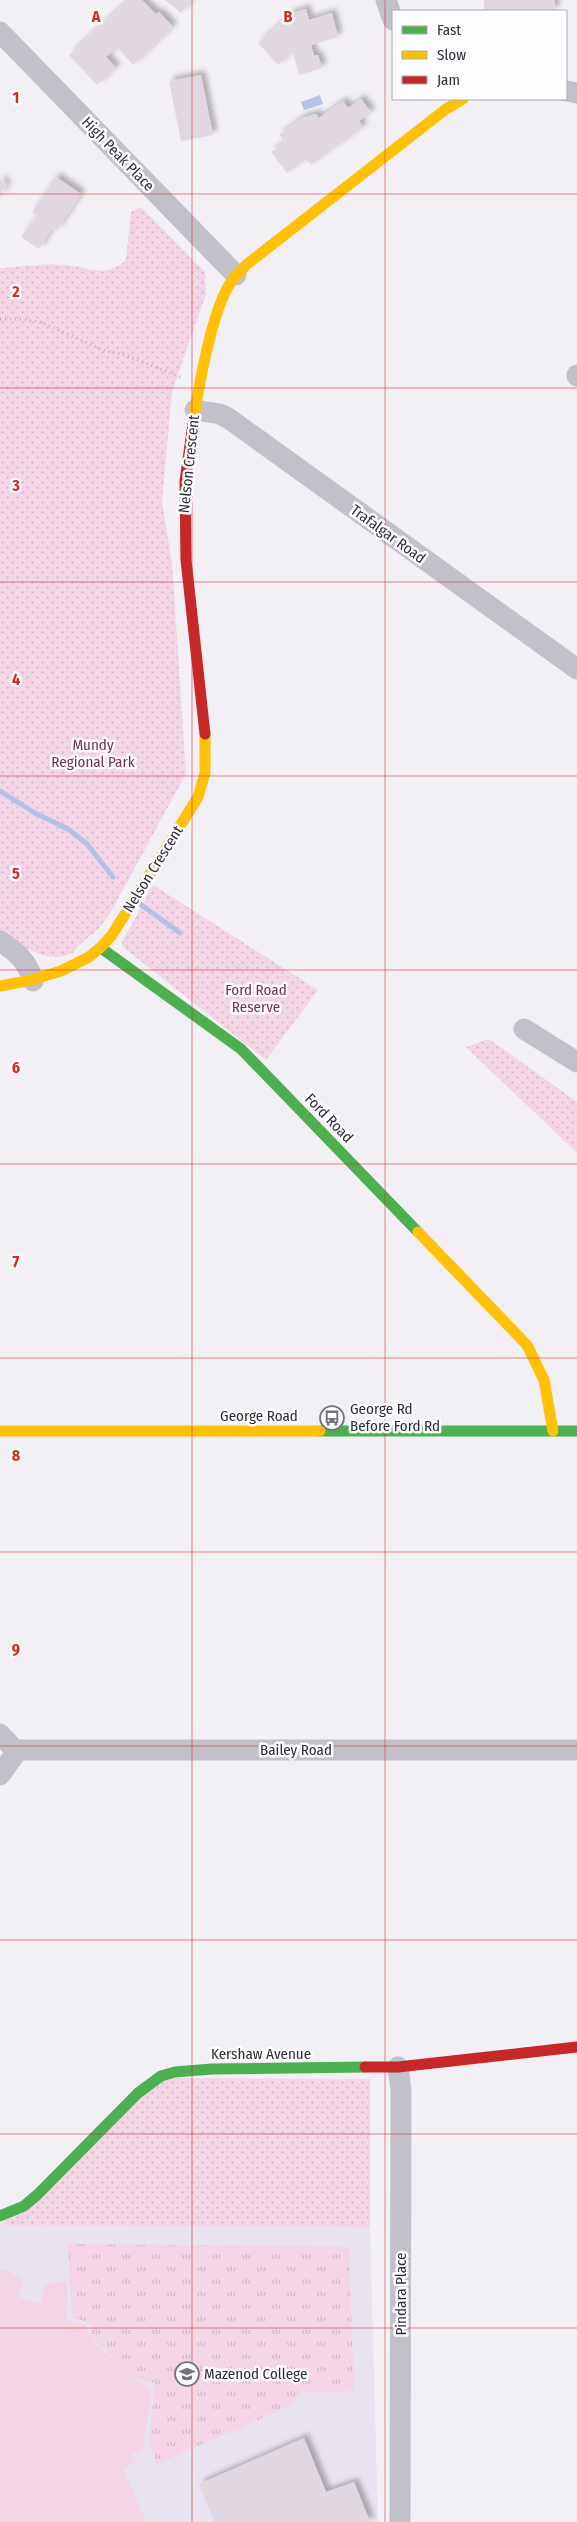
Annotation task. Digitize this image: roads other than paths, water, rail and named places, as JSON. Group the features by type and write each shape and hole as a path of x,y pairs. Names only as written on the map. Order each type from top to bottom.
{"street":[{"path":"386,0 392,17"},
{"name":"High Peak Place","path":"0,32 236,275"},
{"name":"Nelson Crescent","path":"101,948 112,935 182,824 198,797 205,773 206,743 184,527 185,482 194,410 218,308 236,275 449,102"},
{"name":"Trafalgar Road","path":"194,410 228,418 577,669"},
{"path":"0,941 20,955 30,970 33,981"},
{"path":"0,986 33,981 62,972 101,948"},
{"name":"Ford Road","path":"101,948 241,1049 522,1339 540,1365 546,1380 550,1398 553,1431"},
{"path":"524,1029 577,1062"},
{"name":"George Road","path":"0,1431 577,1431"},
{"path":"0,1734 14,1750 14,1757 0,1775"},
{"name":"Bailey Road","path":"14,1750 577,1750"},
{"name":"Kershaw Avenue","path":"0,2216 24,2206 31,2200 138,2093 161,2076 175,2072 212,2069 398,2067 577,2047"},
{"name":"Pindara Place","path":"398,2067 401,2090 400,2522"}],"water":[{"path":"320,95 323,104 304,110 301,102"}],"waterway":[{"path":"0,791 35,813 68,829 87,844 113,877"},
{"path":"140,904 180,933"}],"place":[{"name":"George Rd Before Ford Rd","path":"332,1418"},
{"name":"Mazenod College","path":"187,2374"}],"park label":[{"name":"Mundy Regional Park","path":"93,754"},
{"name":"Ford Road Reserve","path":"256,998"}]}
